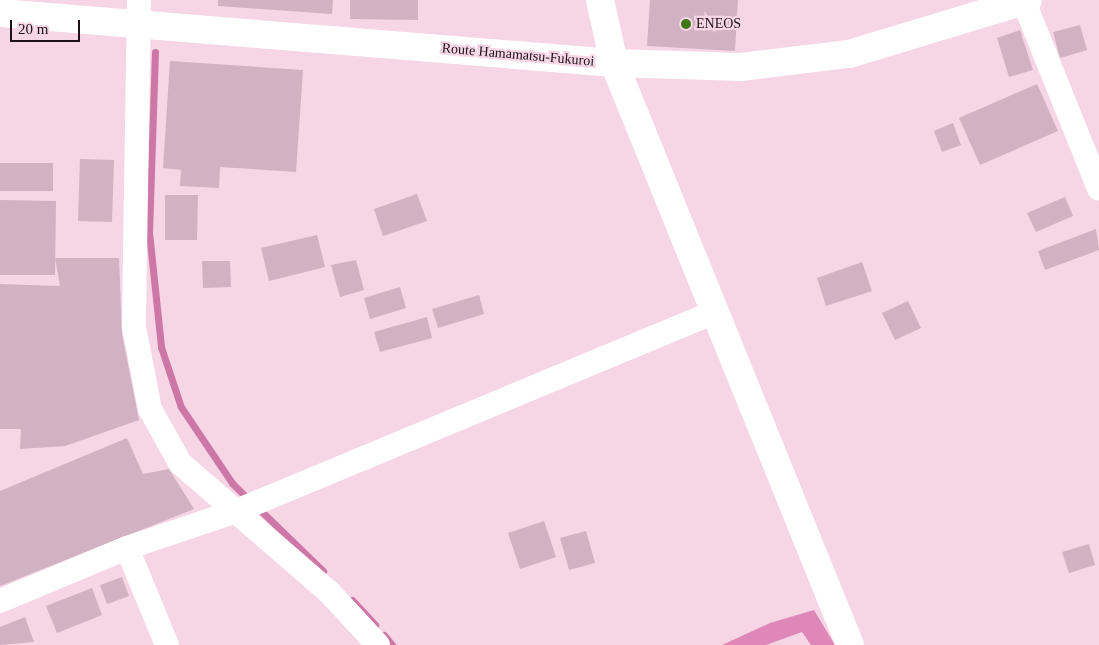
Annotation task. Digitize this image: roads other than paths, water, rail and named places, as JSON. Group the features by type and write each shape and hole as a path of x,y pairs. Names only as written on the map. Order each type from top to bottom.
{"main road":[{"path":"600,0 614,63 850,645"},
{"name":"Route Hamamatsu-Fukuroi","path":"0,13 138,12 614,63 792,65 849,54 1026,1"}],"street":[{"path":"1026,1 1099,189"},
{"path":"138,12 134,327 150,409 180,463 234,512 329,592 378,645"},
{"path":"0,601 127,548 234,512 715,312"},
{"path":"127,548 167,645"}],"waterway":[{"path":"155,52 149,232 161,347 181,407 232,483 249,500"},
{"path":"257,507 323,571"},
{"path":"352,600 375,625"},
{"path":"384,635 392,645"}],"place":[{"name":"ENEOS","path":"686,24"}]}
